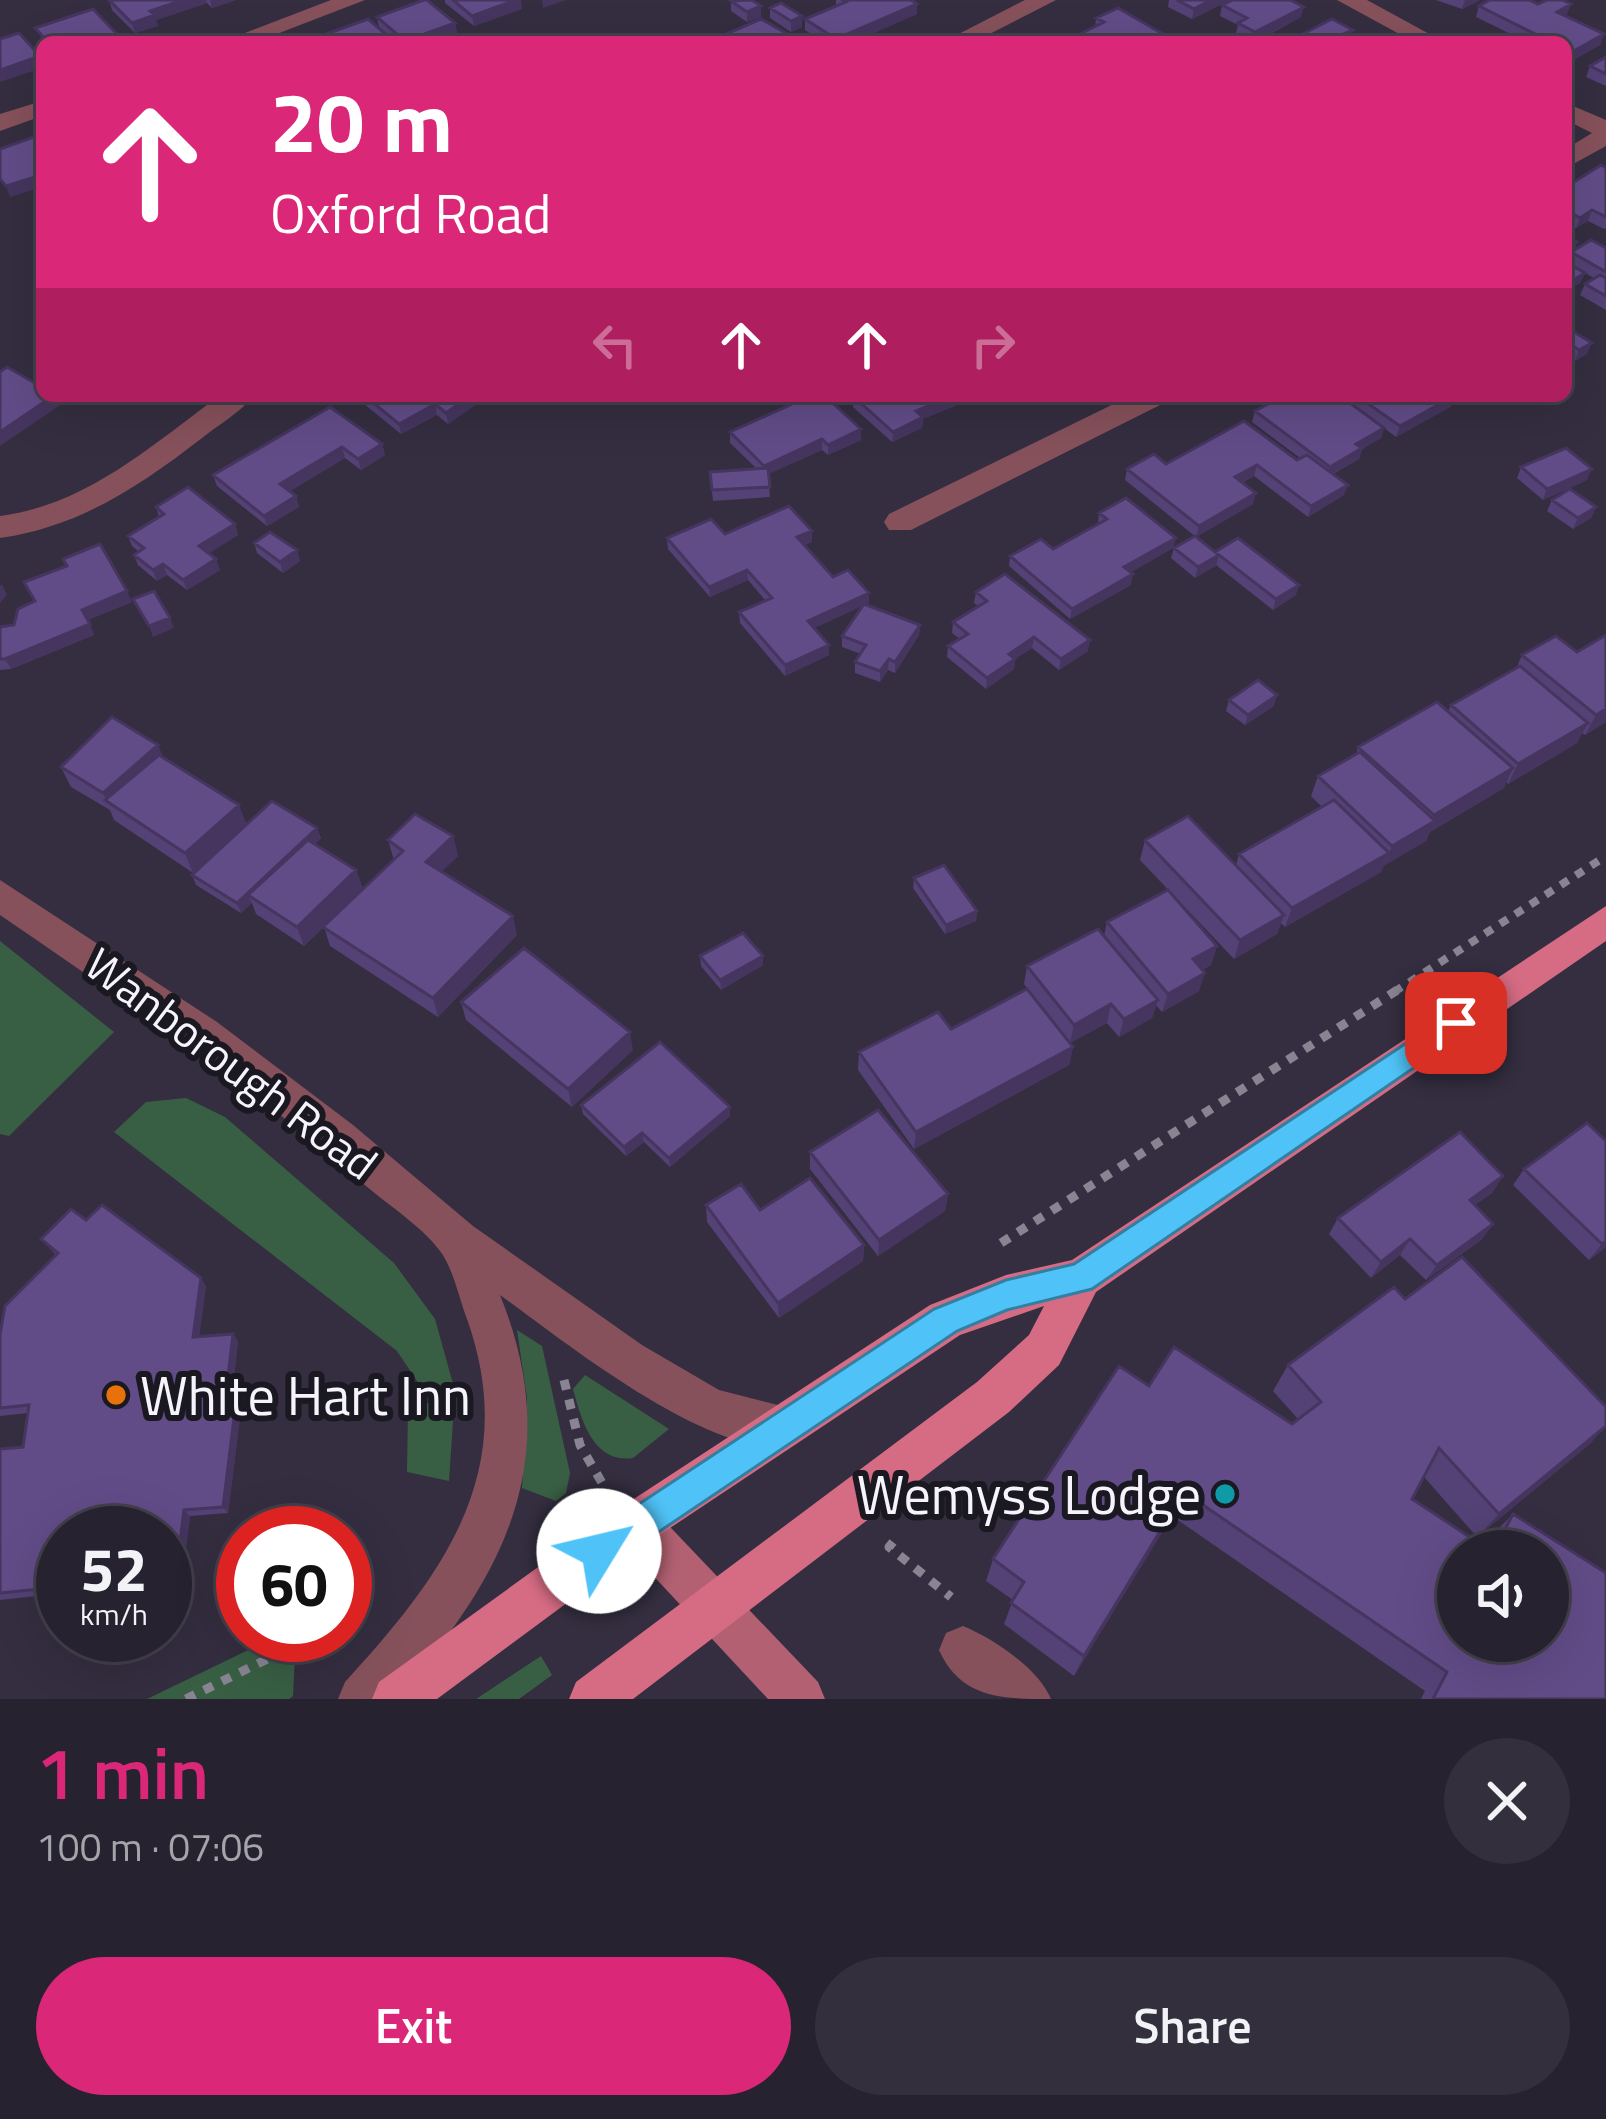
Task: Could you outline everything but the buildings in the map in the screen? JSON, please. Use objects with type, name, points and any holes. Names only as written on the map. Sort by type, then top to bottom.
[{"type":"main road","points":[[396,1699],[622,1509],[782,1426],[945,1320],[1006,1295],[1081,1278],[1606,921]]},
{"type":"main road","points":[[598,1698],[993,1397],[1044,1350],[1081,1278]]},
{"type":"street","points":[[250,36],[353,0]]},
{"type":"street","points":[[968,36],[1044,0]]},
{"type":"street","points":[[1348,0],[1420,36]]},
{"type":"street","points":[[0,123],[36,111]]},
{"type":"street","points":[[1572,113],[1606,133],[1572,156]]},
{"type":"street","points":[[0,526],[33,522],[78,507],[229,402]]},
{"type":"street","points":[[900,523],[1142,402]]},
{"type":"street","name":"Wanborough Road","points":[[0,895],[220,1047],[339,1138],[458,1240],[689,1399],[727,1415],[782,1426]]},
{"type":"street","name":"Wanborough Road","points":[[362,1699],[440,1610],[475,1556],[503,1470],[507,1411],[502,1364],[458,1240]]},
{"type":"street","points":[[622,1509],[801,1699]]},
{"type":"street","points":[[963,1650],[1027,1699]]},
{"type":"path","points":[[984,1254],[1606,856]]},
{"type":"path","points":[[554,1307],[580,1445],[622,1509]]},
{"type":"path","points":[[186,1699],[261,1662]]},
{"type":"green space","points":[[0,941],[114,1032],[9,1136],[0,1134]]},
{"type":"green space","points":[[186,1098],[225,1117],[394,1263],[435,1319],[455,1391],[449,1481],[407,1472],[408,1410],[431,1402],[397,1351],[114,1132],[146,1102]]},
{"type":"green space","points":[[517,1330],[542,1346],[570,1473],[566,1493],[556,1501],[522,1488],[527,1398]]},
{"type":"green space","points":[[585,1375],[669,1429],[633,1458],[608,1454],[591,1437],[576,1401],[573,1389]]},
{"type":"green space","points":[[541,1656],[552,1675],[519,1699],[476,1699]]},
{"type":"green space","points":[[223,1662],[295,1662],[289,1699],[147,1699]]},
{"type":"place","name":"White Hart Inn","points":[[116,1395]]},
{"type":"place","name":"Wemyss Lodge","points":[[1225,1494]]},
{"type":"route","points":[[599,1551],[945,1320],[1006,1295],[1081,1278],[1456,1023]]}]
